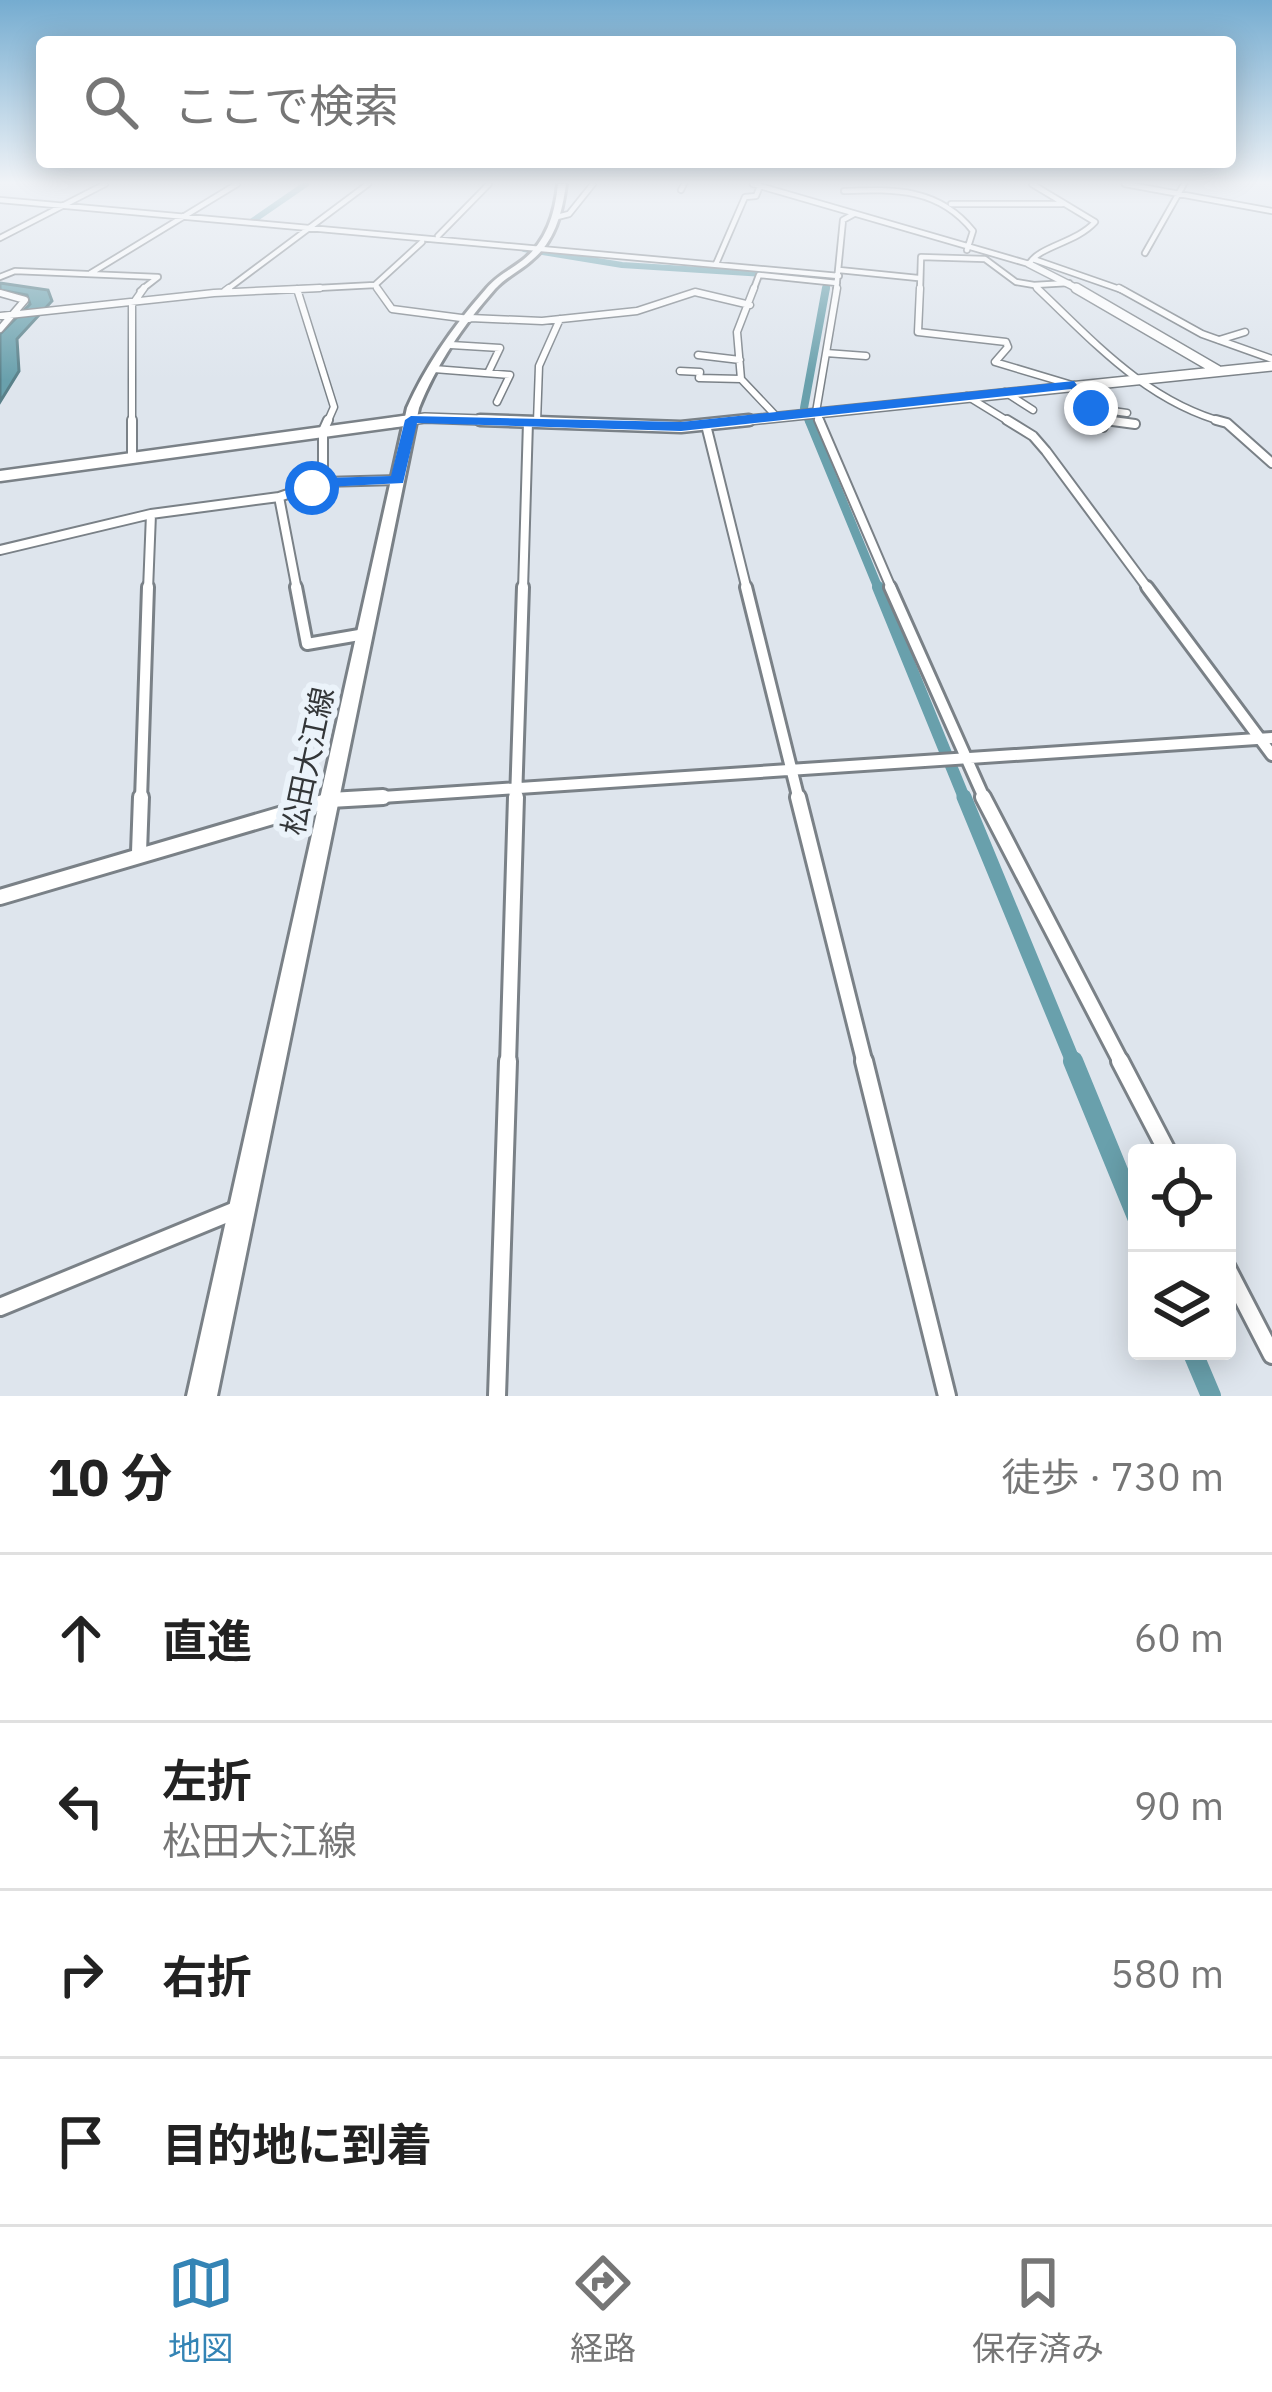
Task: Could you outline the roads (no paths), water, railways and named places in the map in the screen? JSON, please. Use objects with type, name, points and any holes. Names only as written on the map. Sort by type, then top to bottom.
[{"type":"main road","name":"松田大江線","points":[[202,1396],[418,394],[496,282],[537,249]]},
{"type":"street","points":[[89,274],[130,249]]},
{"type":"street","points":[[223,292],[280,249]]},
{"type":"street","points":[[0,316],[223,292],[375,285],[414,249]]},
{"type":"street","points":[[539,249],[838,276]]},
{"type":"street","points":[[716,263],[722,249]]},
{"type":"street","points":[[840,249],[814,412],[964,759],[1163,1144]]},
{"type":"street","points":[[967,249],[968,256]]},
{"type":"street","points":[[980,249],[1058,264],[1141,298],[1217,341],[1272,362]]},
{"type":"street","points":[[1031,261],[1046,249]]},
{"type":"street","points":[[1144,253],[1146,249]]},
{"type":"street","points":[[1058,264],[1064,255]]},
{"type":"street","points":[[1069,284],[1016,282],[990,260],[921,257],[918,332],[1006,341],[1008,347],[994,362],[1073,385],[1100,423],[1135,424]]},
{"type":"street","points":[[1031,261],[1217,370]]},
{"type":"street","points":[[0,277],[15,271],[158,278],[136,295],[133,305],[132,458]]},
{"type":"street","points":[[776,416],[741,379],[737,332],[760,275],[918,278]]},
{"type":"street","points":[[375,285],[392,309],[470,318],[560,319],[658,308],[689,292],[750,305]]},
{"type":"street","points":[[1034,285],[1133,378],[1186,412],[1227,423],[1272,463]]},
{"type":"street","points":[[297,290],[334,407],[323,431],[323,482]]},
{"type":"street","points":[[0,293],[25,300],[0,329]]},
{"type":"street","points":[[1141,298],[1163,295]]},
{"type":"street","points":[[497,1396],[532,422],[538,377],[560,319]]},
{"type":"street","points":[[1217,341],[1245,332]]},
{"type":"street","points":[[451,345],[500,348],[488,373]]},
{"type":"street","points":[[826,352],[866,356]]},
{"type":"street","points":[[698,356],[740,360]]},
{"type":"street","points":[[0,476],[411,420],[640,428],[706,424],[1272,362]]},
{"type":"street","points":[[434,368],[538,377]]},
{"type":"street","points":[[680,370],[700,372],[699,378],[741,379]]},
{"type":"street","points":[[496,403],[510,375]]},
{"type":"street","points":[[1005,392],[1033,410]]},
{"type":"street","points":[[967,396],[1033,436],[1046,451],[1266,739],[1272,755]]},
{"type":"street","points":[[1091,408],[1126,412]]},
{"type":"street","points":[[706,424],[796,770],[947,1396]]},
{"type":"street","points":[[0,550],[151,514],[279,496],[323,482],[398,480]]},
{"type":"street","points":[[279,496],[307,644],[365,634]]},
{"type":"street","points":[[139,852],[151,514]]},
{"type":"street","points":[[0,897],[139,852],[330,800],[1266,739]]},
{"type":"street","points":[[0,1307],[241,1208]]},
{"type":"street","points":[[1236,1285],[1272,1355]]},
{"type":"water","points":[[0,283],[48,290],[52,301],[17,339],[19,371],[0,402],[0,334],[30,304],[27,295],[0,290]]},
{"type":"waterway","points":[[525,249],[622,265],[828,278],[826,291]]},
{"type":"waterway","points":[[810,423],[804,408],[826,288]]},
{"type":"waterway","points":[[809,420],[879,590]]},
{"type":"waterway","points":[[878,587],[965,800]]},
{"type":"waterway","points":[[964,797],[1074,1064]]},
{"type":"waterway","points":[[1073,1061],[1128,1195]]},
{"type":"waterway","points":[[1196,1360],[1211,1396]]}]
